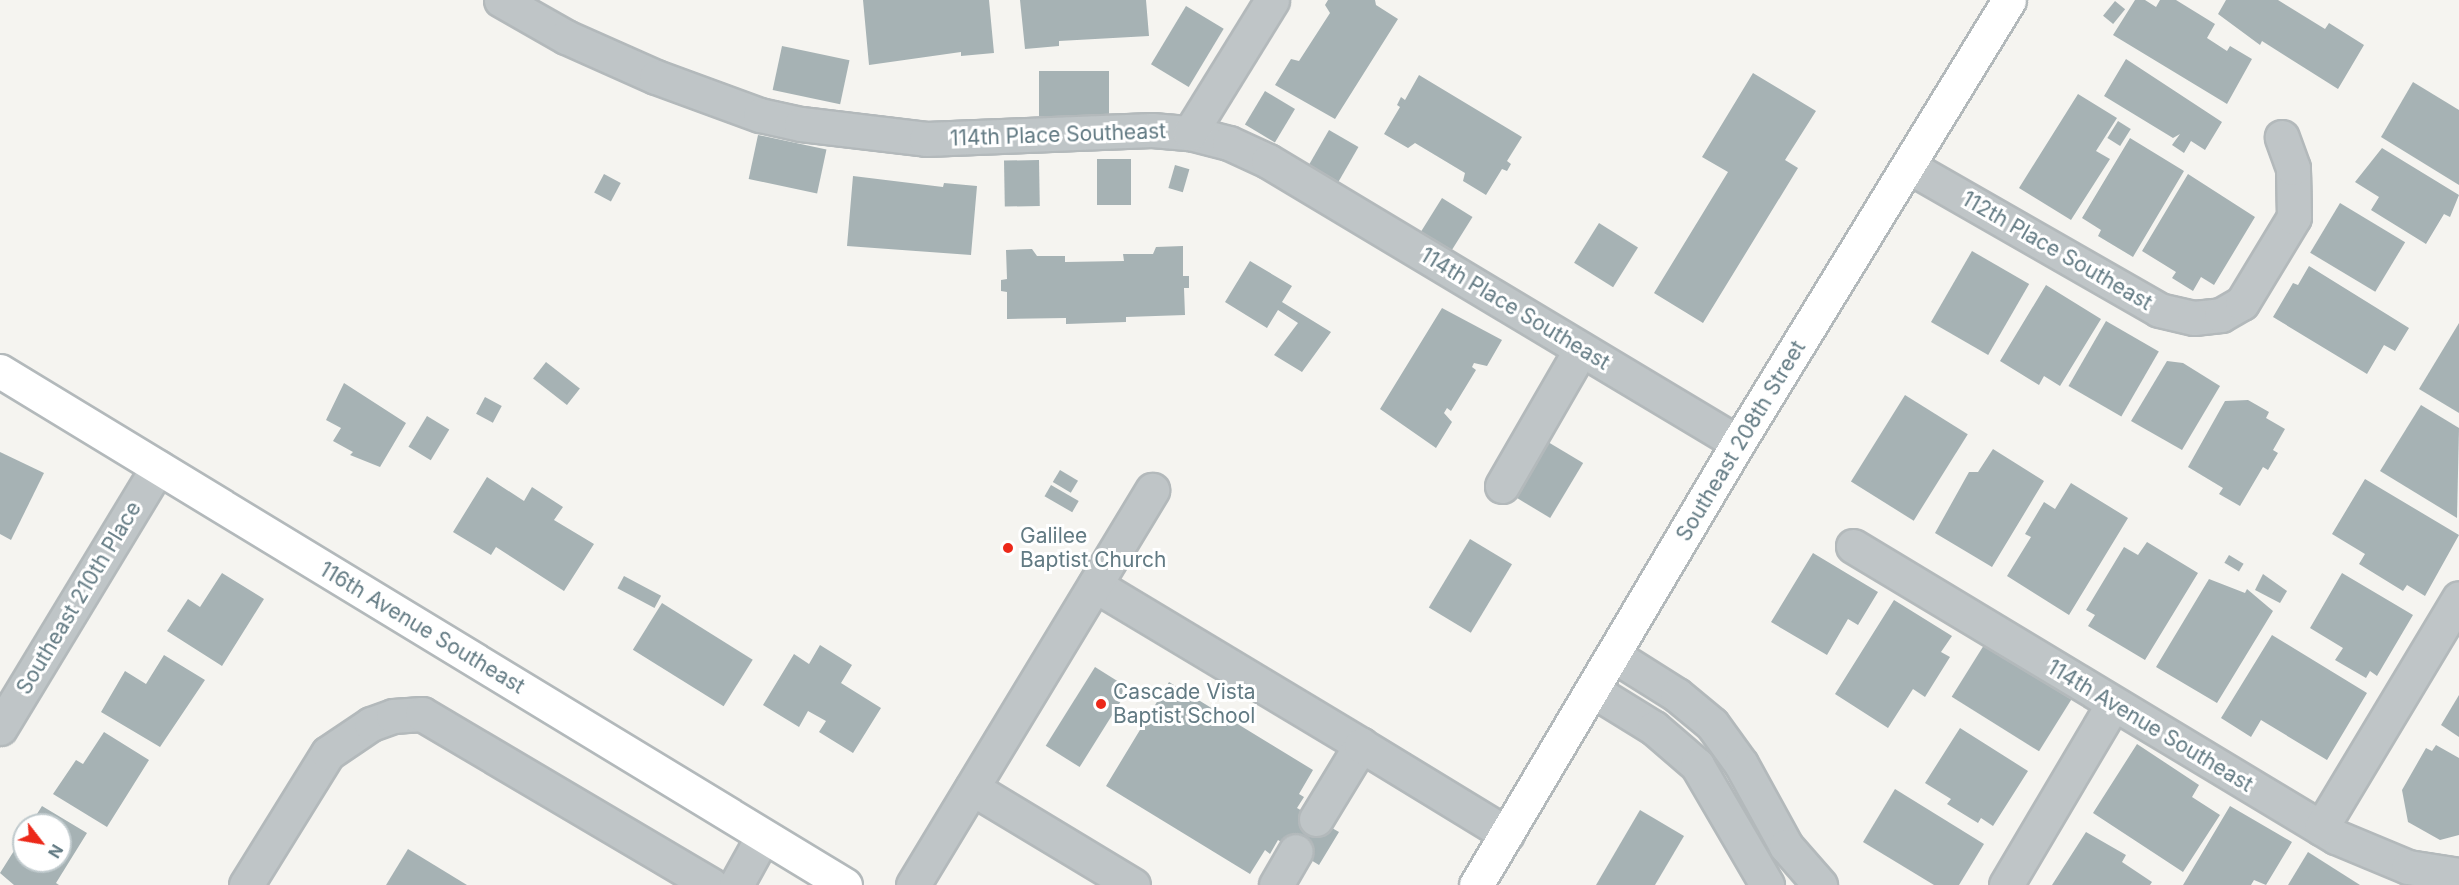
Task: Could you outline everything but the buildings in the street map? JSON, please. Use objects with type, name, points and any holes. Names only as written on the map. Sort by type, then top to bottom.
[{"type":"main road","name":"Southeast 208th Street","points":[[1476,885],[1594,692],[1738,443],[2009,0]]},
{"type":"main road","name":"116th Avenue Southeast","points":[[0,371],[845,885]]},
{"type":"street","name":"114th Place Southeast","points":[[501,0],[566,37],[656,77],[750,112],[801,124],[926,139],[1113,130],[1190,133],[1229,143],[1268,160],[1738,443]]},
{"type":"street","points":[[1190,133],[1272,0]]},
{"type":"street","name":"112th Place Southeast","points":[[1908,166],[2159,310],[2194,318],[2222,315],[2242,303],[2294,216],[2293,168],[2282,137]]},
{"type":"street","points":[[1502,486],[1581,349]]},
{"type":"street","name":"Southeast 210th Place","points":[[0,728],[158,467]]},
{"type":"street","points":[[913,885],[1152,489]]},
{"type":"street","name":"114th Avenue Southeast","points":[[1853,546],[2321,828],[2408,867],[2459,875]]},
{"type":"street","points":[[1095,585],[1507,834]]},
{"type":"street","points":[[2321,828],[2459,598]]},
{"type":"street","points":[[1615,656],[1677,695],[1712,724],[1741,764],[1779,836],[1820,885]]},
{"type":"street","points":[[1594,692],[1645,721],[1689,757],[1718,797],[1756,879]]},
{"type":"street","points":[[2006,885],[2112,704]]},
{"type":"street","points":[[246,885],[328,753],[370,723],[393,716],[422,714],[711,885]]},
{"type":"street","points":[[1316,819],[1361,745]]},
{"type":"street","points":[[972,788],[1133,885]]},
{"type":"street","points":[[736,885],[763,836]]},
{"type":"street","points":[[1756,879],[1779,836]]},
{"type":"street","points":[[1276,885],[1296,851]]},
{"type":"place","name":"Galilee Baptist Church","points":[[1008,548]]},
{"type":"place","name":"Cascade Vista Baptist School","points":[[1101,704]]}]
